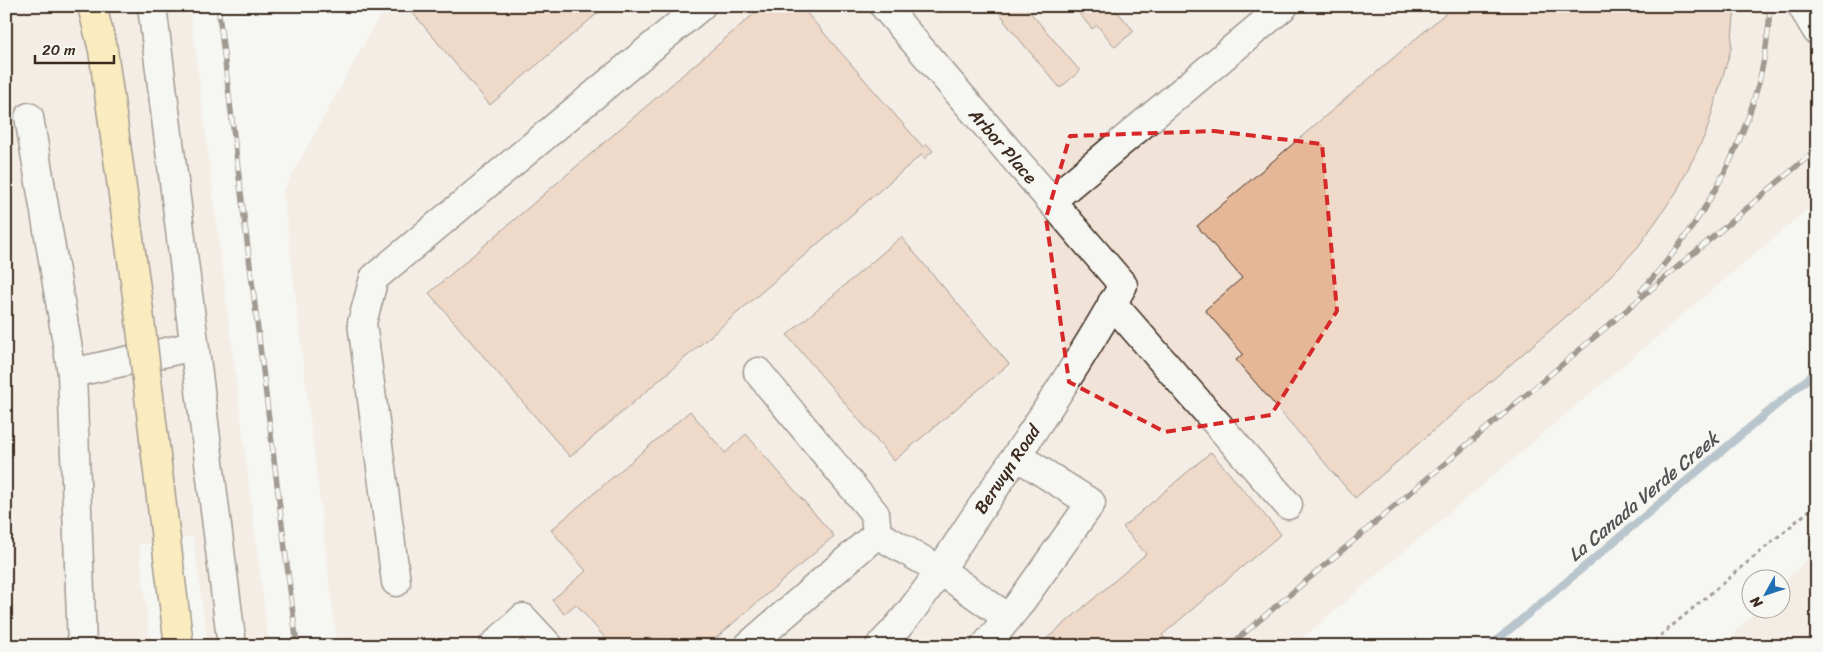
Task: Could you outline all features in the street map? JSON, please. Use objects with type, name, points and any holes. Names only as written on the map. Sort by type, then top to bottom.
[{"type":"main road","points":[[92,6],[103,50],[138,303],[179,646]]},
{"type":"street","points":[[152,6],[232,646]]},
{"type":"street","points":[[396,582],[362,323],[374,278],[701,6]]},
{"type":"street","name":"Arbor Place","points":[[884,6],[1051,202],[1118,294],[1288,505]]},
{"type":"street","points":[[1051,202],[1284,6]]},
{"type":"street","points":[[1802,6],[1817,31]]},
{"type":"street","points":[[29,117],[72,372],[82,646]]},
{"type":"street","name":"Berwyn Road","points":[[880,646],[904,620],[940,570],[1017,456],[1118,294]]},
{"type":"street","points":[[72,372],[194,346]]},
{"type":"street","points":[[758,372],[875,514],[877,534]]},
{"type":"street","points":[[984,646],[1008,618],[1091,503],[1017,456]]},
{"type":"street","points":[[877,534],[940,570],[1008,618]]},
{"type":"street","points":[[748,646],[877,534]]},
{"type":"street","points":[[493,646],[523,618],[549,646]]},
{"type":"path","points":[[1648,646],[1817,504]]},
{"type":"highlighted area","points":[[1214,131],[1322,144],[1337,311],[1271,415],[1165,432],[1069,382],[1046,218],[1070,136]]},
{"type":"shaded area","points":[[6,6],[190,6],[269,646],[208,646],[193,536],[139,545],[151,646],[6,646]]},
{"type":"shaded area","points":[[385,6],[1817,6],[1817,201],[1293,646],[337,646],[283,191]]},
{"type":"shaded area","points":[[1817,549],[1817,646],[1722,646],[1747,620],[1790,620],[1790,575]]},
{"type":"building","points":[[407,6],[606,6],[490,105]]},
{"type":"building","points":[[763,6],[808,6],[804,10],[923,147],[927,144],[933,151],[924,159],[921,155],[570,457],[429,293]]},
{"type":"building","points":[[994,6],[1025,6],[1080,71],[1060,88],[1004,21]]},
{"type":"building","points":[[1073,6],[1118,6],[1115,9],[1134,31],[1115,47],[1097,25],[1092,29]]},
{"type":"building","points":[[1454,6],[1735,6],[1731,49],[1706,133],[1677,191],[1638,247],[1596,291],[1355,498],[1236,360],[1243,354],[1205,310],[1242,278],[1197,226]]},
{"type":"building","points":[[901,237],[1009,364],[894,461],[787,335]]},
{"type":"building","points":[[690,411],[725,453],[746,434],[834,536],[707,646],[612,646],[576,604],[564,614],[552,600],[586,571],[551,530]]},
{"type":"building","points":[[1211,452],[1281,534],[1162,635],[1167,640],[1163,644],[1165,646],[1038,646],[1146,554],[1123,527]]},
{"type":"waterway","name":"La Canada Verde Creek","points":[[1490,646],[1817,371]]},
{"type":"railway","points":[[218,6],[297,646]]},
{"type":"railway","points":[[1641,291],[1691,229],[1731,160],[1746,123],[1758,85],[1766,46],[1770,6]]},
{"type":"railway","points":[[1229,646],[1817,149]]}]
